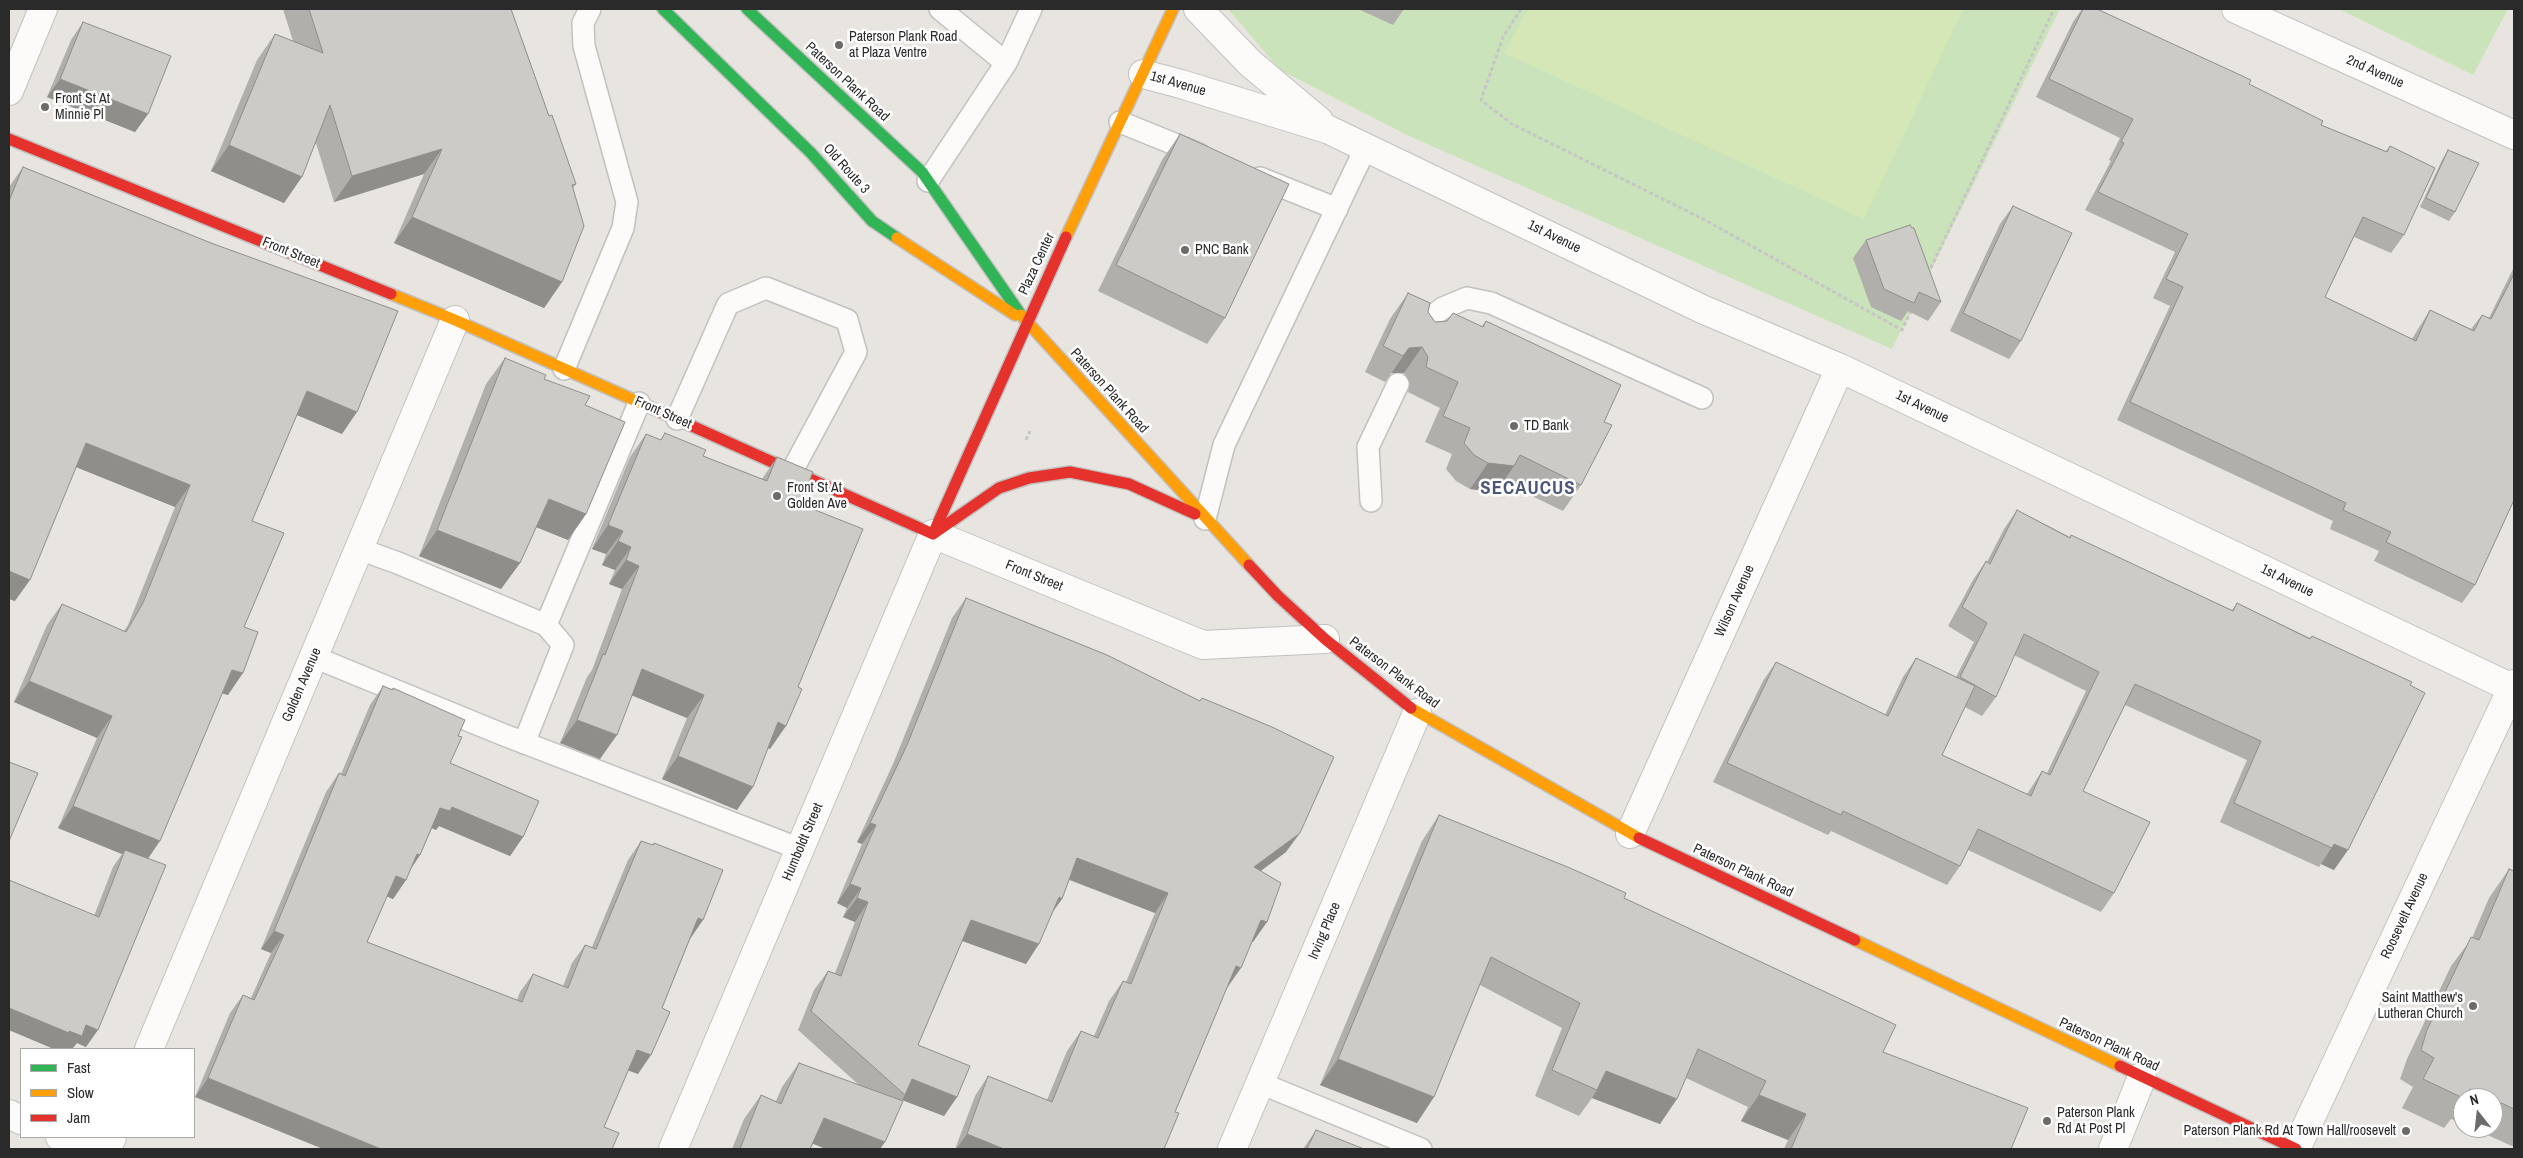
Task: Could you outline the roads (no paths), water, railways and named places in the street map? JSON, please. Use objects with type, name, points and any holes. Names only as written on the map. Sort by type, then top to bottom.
[{"type":"main road","name":"Old Route 3","points":[[663,9],[811,152],[872,221],[1026,322]]},
{"type":"main road","name":"Paterson Plank Road","points":[[747,9],[922,172],[1026,322],[1205,519],[1278,596],[1325,639],[1417,712],[1630,834],[2296,1149]]},
{"type":"main road","name":"Plaza Center","points":[[933,534],[1026,322],[1173,9]]},
{"type":"main road","name":"Front Street","points":[[9,138],[456,320],[933,534]]},
{"type":"main road","points":[[933,534],[999,488],[1029,478],[1070,472],[1129,484],[1205,519]]},
{"type":"street","points":[[9,90],[43,9]]},
{"type":"street","name":"1st Avenue","points":[[1198,9],[1250,63],[1328,129]]},
{"type":"street","name":"2nd Avenue","points":[[2236,9],[2514,135]]},
{"type":"street","name":"1st Avenue","points":[[1143,74],[1328,129],[1702,309],[1840,368],[2514,687]]},
{"type":"street","name":"Golden Avenue","points":[[149,1048],[456,320]]},
{"type":"street","name":"Wilson Avenue","points":[[1630,834],[1840,368]]},
{"type":"street","name":"Front Street","points":[[933,534],[1203,645],[1325,639]]},
{"type":"street","name":"Humboldt Street","points":[[673,1149],[933,534]]},
{"type":"street","name":"Roosevelt Avenue","points":[[2296,1149],[2514,687]]},
{"type":"street","name":"Irving Place","points":[[1232,1149],[1417,712]]},
{"type":"street","points":[[2113,1149],[2142,1077]]},
{"type":"street","points":[[62,1138],[88,1149]]},
{"type":"lane","points":[[564,369],[623,228],[627,202],[584,46],[583,23],[590,9]]},
{"type":"lane","points":[[940,9],[1006,63]]},
{"type":"lane","points":[[928,181],[1006,63],[1031,9]]},
{"type":"lane","points":[[1120,122],[1336,209]]},
{"type":"lane","points":[[1205,519],[1224,445],[1366,147]]},
{"type":"lane","points":[[676,419],[728,304],[766,288],[847,320],[856,352],[792,471]]},
{"type":"lane","points":[[1422,336],[1431,317],[1443,308],[1467,298],[1492,304],[1702,398]]},
{"type":"lane","points":[[1371,501],[1368,447],[1398,384]]},
{"type":"lane","points":[[546,624],[639,403]]},
{"type":"lane","points":[[360,549],[546,624],[563,644],[524,743]]},
{"type":"lane","points":[[314,657],[524,743],[800,849]]},
{"type":"lane","points":[[1260,1083],[1421,1149]]},
{"type":"place","name":"Paterson Plank Road at Plaza Ventre","points":[[839,45]]},
{"type":"place","name":"Front St At Minnie Pl","points":[[45,107]]},
{"type":"place","name":"PNC Bank","points":[[1185,250]]},
{"type":"place","name":"TD Bank","points":[[1514,426]]},
{"type":"place","name":"Front St At Golden Ave","points":[[777,496]]},
{"type":"place","name":"Saint Matthew's Lutheran Church","points":[[2473,1006]]},
{"type":"place","name":"Paterson Plank Rd At Post Pl","points":[[2047,1121]]},
{"type":"place","name":"Paterson Plank Rd At Town Hall/roosevelt","points":[[2406,1131]]},
{"type":"district","name":"SECAUCUS","points":[[1528,489]]}]
